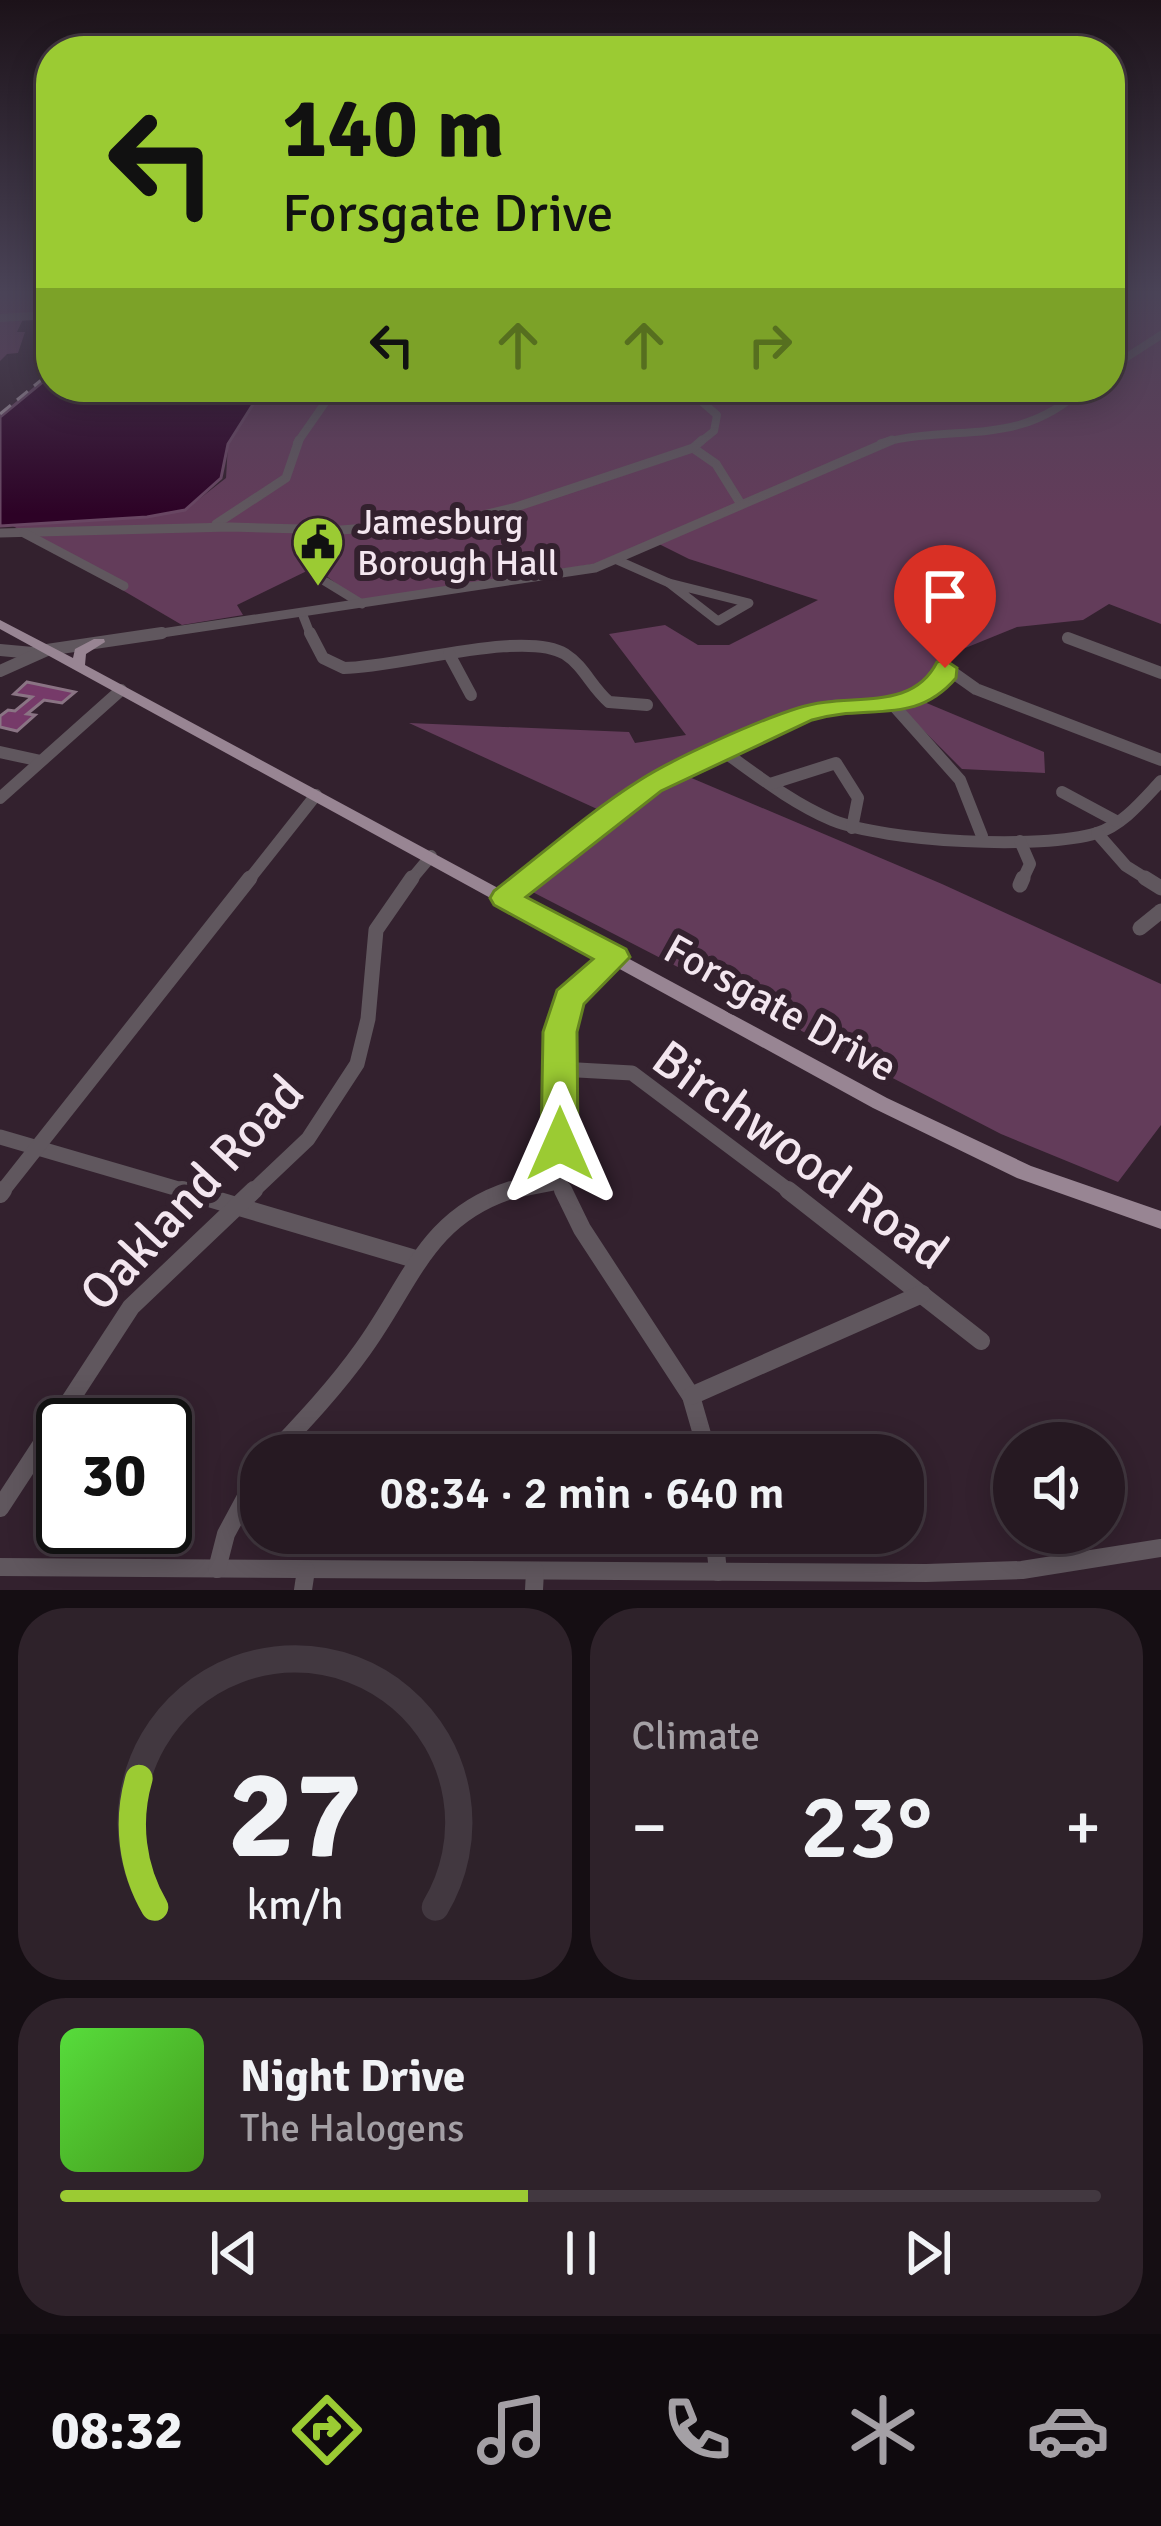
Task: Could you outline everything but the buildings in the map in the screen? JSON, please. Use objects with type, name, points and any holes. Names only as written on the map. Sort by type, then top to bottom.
[{"type":"main road","name":"Forsgate Drive","points":[[0,624],[40,651],[431,856],[880,1103],[1024,1172],[1161,1220]]},
{"type":"main road","points":[[78,667],[80,652],[99,642]]},
{"type":"street","points":[[209,528],[286,478],[295,461],[295,446],[326,402]]},
{"type":"street","points":[[0,533],[249,527],[341,530],[458,520],[513,508],[693,448],[714,431],[718,415],[703,402]]},
{"type":"street","points":[[0,650],[40,651],[568,574],[617,560],[739,501],[895,438],[988,434],[1047,420],[1071,402]]},
{"type":"street","points":[[693,448],[716,464],[739,501]]},
{"type":"street","points":[[236,513],[249,527]]},
{"type":"street","points":[[24,533],[124,586]]},
{"type":"street","points":[[617,560],[669,583],[749,603],[718,621],[669,583]]},
{"type":"street","points":[[313,574],[362,604]]},
{"type":"street","points":[[302,613],[324,661],[334,666],[363,668],[500,646],[546,647],[578,663],[609,702],[647,705]]},
{"type":"street","points":[[1068,638],[1161,674]]},
{"type":"street","points":[[0,671],[40,651]]},
{"type":"street","points":[[449,654],[471,695]]},
{"type":"street","points":[[505,898],[651,785],[830,706],[913,702],[940,682],[945,668],[976,688],[1161,760]]},
{"type":"street","points":[[0,798],[122,690]]},
{"type":"street","points":[[895,706],[964,778],[982,836]]},
{"type":"street","points":[[0,752],[41,761]]},
{"type":"street","points":[[723,752],[808,809],[852,828],[911,837],[982,836],[1020,841],[1097,833],[1161,781]]},
{"type":"street","points":[[770,784],[836,763],[858,798],[852,828]]},
{"type":"street","points":[[1062,792],[1116,821]]},
{"type":"street","points":[[0,1194],[316,795]]},
{"type":"street","points":[[1097,833],[1126,866],[1161,888]]},
{"type":"street","points":[[1020,841],[1030,864],[1020,886]]},
{"type":"street","name":"Oakland Road","points":[[0,1508],[131,1307],[308,1139],[337,1101],[357,1064],[368,1018],[376,930],[389,905],[431,856]]},
{"type":"street","points":[[1139,928],[1161,911]]},
{"type":"street","points":[[615,957],[569,999],[560,1032],[559,1182],[582,1229],[691,1396],[702,1434]]},
{"type":"street","name":"Birchwood Road","points":[[560,1069],[617,1070],[653,1085],[981,1341]]},
{"type":"street","points":[[0,1137],[415,1259]]},
{"type":"street","points":[[291,1434],[341,1380],[434,1235],[478,1201],[507,1190],[559,1182]]},
{"type":"street","points":[[691,1396],[922,1294]]},
{"type":"street","points":[[218,1569],[226,1534],[240,1508]]},
{"type":"street","points":[[0,1567],[218,1569],[305,1580],[535,1581],[718,1572],[1022,1570],[1161,1548]]},
{"type":"street","points":[[716,1554],[718,1572]]},
{"type":"shaded area","points":[[1125,365],[1161,365],[1161,624],[1109,604],[1083,620],[1017,627],[948,655],[949,673],[917,699],[1044,752],[1045,773],[962,769],[896,703],[845,701],[675,771],[942,884],[1161,984],[1161,1125],[1118,1182],[1001,1134],[519,885],[608,814],[409,723],[629,732],[635,743],[686,735],[609,634],[665,625],[698,645],[729,645],[818,600],[689,559],[655,542],[617,560],[362,604],[315,567],[237,605],[243,615],[182,625],[13,526],[185,510],[226,478],[228,444],[255,402],[1125,402]]},
{"type":"shaded area","points":[[36,387],[36,402],[255,402],[228,444],[221,478],[185,510],[147,517],[0,526],[0,417]]},
{"type":"railway","points":[[0,414],[36,384]]},
{"type":"place","name":"Jamesburg Borough Hall","points":[[318,588]]},
{"type":"route","points":[[560,1144],[560,1032],[569,999],[615,957],[505,898],[651,785],[803,714],[830,706],[913,702],[944,678],[945,668]]}]
